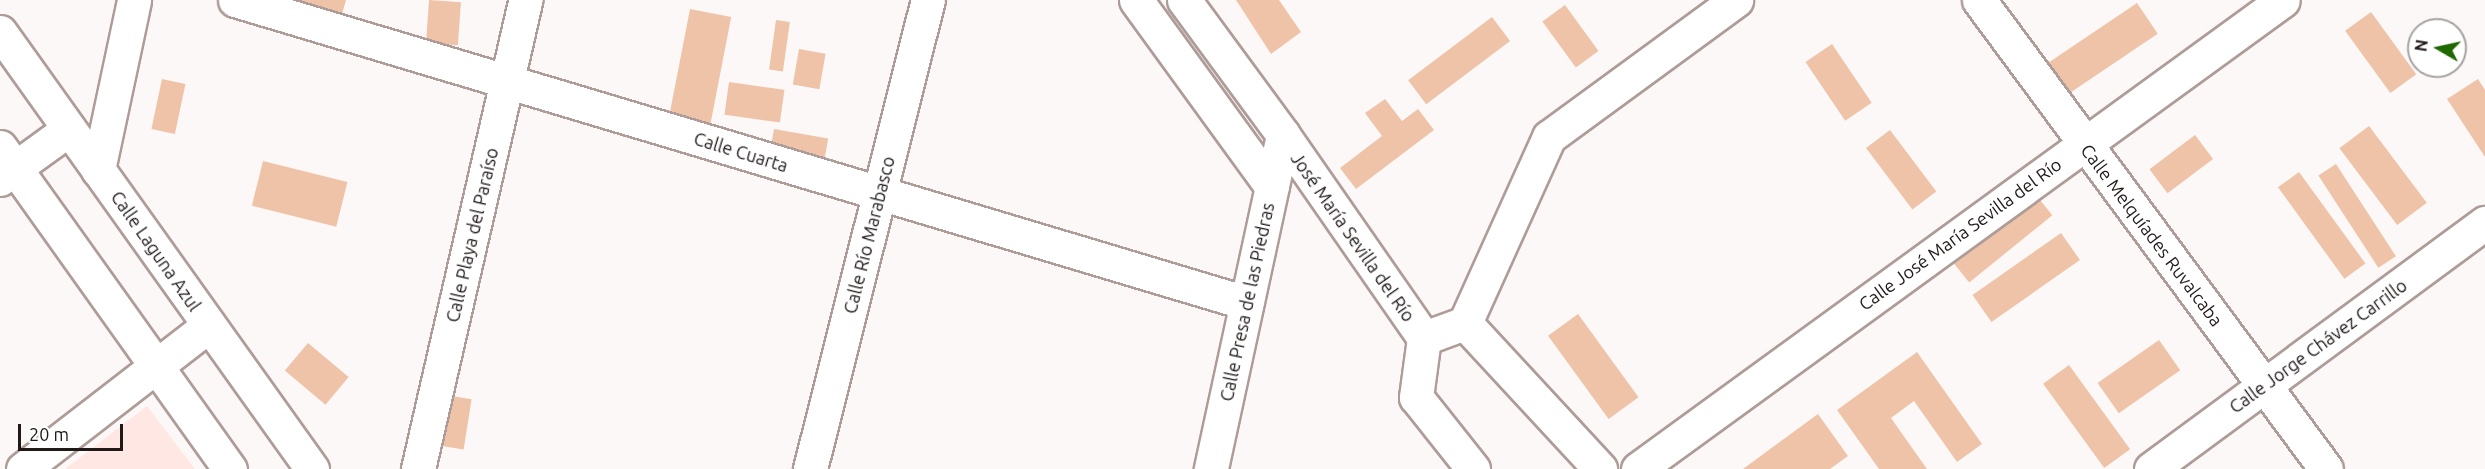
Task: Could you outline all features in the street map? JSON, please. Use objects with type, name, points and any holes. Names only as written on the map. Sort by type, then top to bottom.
[{"type":"street","points":[[98,170],[134,0]]},
{"type":"street","name":"Calle Cuarta","points":[[235,0],[1247,303]]},
{"type":"street","name":"Calle Playa del Paraíso","points":[[418,469],[525,0]]},
{"type":"street","name":"Calle Río Marabasco","points":[[810,469],[928,0]]},
{"type":"street","points":[[1136,0],[1272,187]]},
{"type":"street","points":[[1473,469],[1416,397],[1424,338],[1465,323],[1549,137],[1736,0]]},
{"type":"street","name":"Calle Melquíades Ruvalcaba","points":[[1979,0],[2326,469]]},
{"type":"street","name":"Calle José María Sevilla del Río","points":[[1638,469],[2283,0]]},
{"type":"street","name":"José María Sevilla del Río","points":[[1194,3],[1424,338]]},
{"type":"street","name":"Calle Laguna Azul","points":[[0,32],[312,469]]},
{"type":"street","points":[[69,129],[5,165],[230,469]]},
{"type":"street","name":"Calle Presa de las Piedras","points":[[1211,469],[1283,135]]},
{"type":"street","name":"Calle Jorge Chávez Carrillo","points":[[2151,469],[2485,223]]},
{"type":"street","points":[[1465,323],[1600,469]]},
{"type":"street","points":[[23,469],[208,325]]},
{"type":"shaded area","points":[[147,406],[195,469],[65,469]]},
{"type":"building","points":[[298,0],[346,0],[342,14]]},
{"type":"building","points":[[429,0],[461,2],[458,45],[426,43]]},
{"type":"building","points":[[1236,0],[1279,0],[1301,32],[1271,54]]},
{"type":"building","points":[[2137,3],[2158,34],[2062,98],[2042,67]]},
{"type":"building","points":[[1565,5],[1599,51],[1576,68],[1542,21]]},
{"type":"building","points":[[690,9],[731,17],[710,125],[669,117]]},
{"type":"building","points":[[2371,12],[2407,62],[2407,78],[2411,78],[2390,93],[2345,31]]},
{"type":"building","points":[[1492,17],[1510,41],[1426,104],[1408,80]]},
{"type":"building","points":[[776,20],[790,22],[783,71],[769,70]]},
{"type":"building","points":[[1832,44],[1872,103],[1845,121],[1805,62]]},
{"type":"building","points":[[799,49],[826,54],[819,89],[793,84]]},
{"type":"building","points":[[162,79],[185,84],[175,134],[151,129]]},
{"type":"building","points":[[2478,79],[2485,90],[2485,157],[2447,99]]},
{"type":"building","points":[[729,82],[784,90],[780,122],[724,115]]},
{"type":"building","points":[[1385,99],[1402,121],[1418,109],[1434,130],[1356,189],[1340,168],[1382,136],[1365,113]]},
{"type":"building","points":[[2369,126],[2427,203],[2397,225],[2339,148]]},
{"type":"building","points":[[774,129],[828,139],[824,161],[770,152]]},
{"type":"building","points":[[1890,130],[1936,191],[1912,210],[1866,148]]},
{"type":"building","points":[[2195,135],[2213,159],[2168,193],[2149,169]]},
{"type":"building","points":[[263,161],[347,182],[336,227],[252,206]]},
{"type":"building","points":[[2336,164],[2396,256],[2378,268],[2318,175]]},
{"type":"building","points":[[2299,172],[2365,263],[2344,279],[2278,187]]},
{"type":"building","points":[[2036,195],[2052,215],[1969,283],[1953,262]]},
{"type":"building","points":[[2061,233],[2080,260],[1991,322],[1973,295]]},
{"type":"building","points":[[1578,314],[1639,397],[1609,419],[1548,336]]},
{"type":"building","points":[[2159,340],[2180,370],[2119,413],[2098,383]]},
{"type":"building","points":[[308,343],[349,377],[325,405],[285,371]]},
{"type":"building","points":[[1917,352],[1982,444],[1957,462],[1914,401],[1891,418],[1927,469],[1879,469],[1837,410]]},
{"type":"building","points":[[2069,365],[2130,449],[2104,468],[2043,384]]},
{"type":"building","points":[[439,394],[472,399],[464,450],[431,444]]},
{"type":"building","points":[[1818,414],[1848,456],[1830,469],[1743,469]]}]
